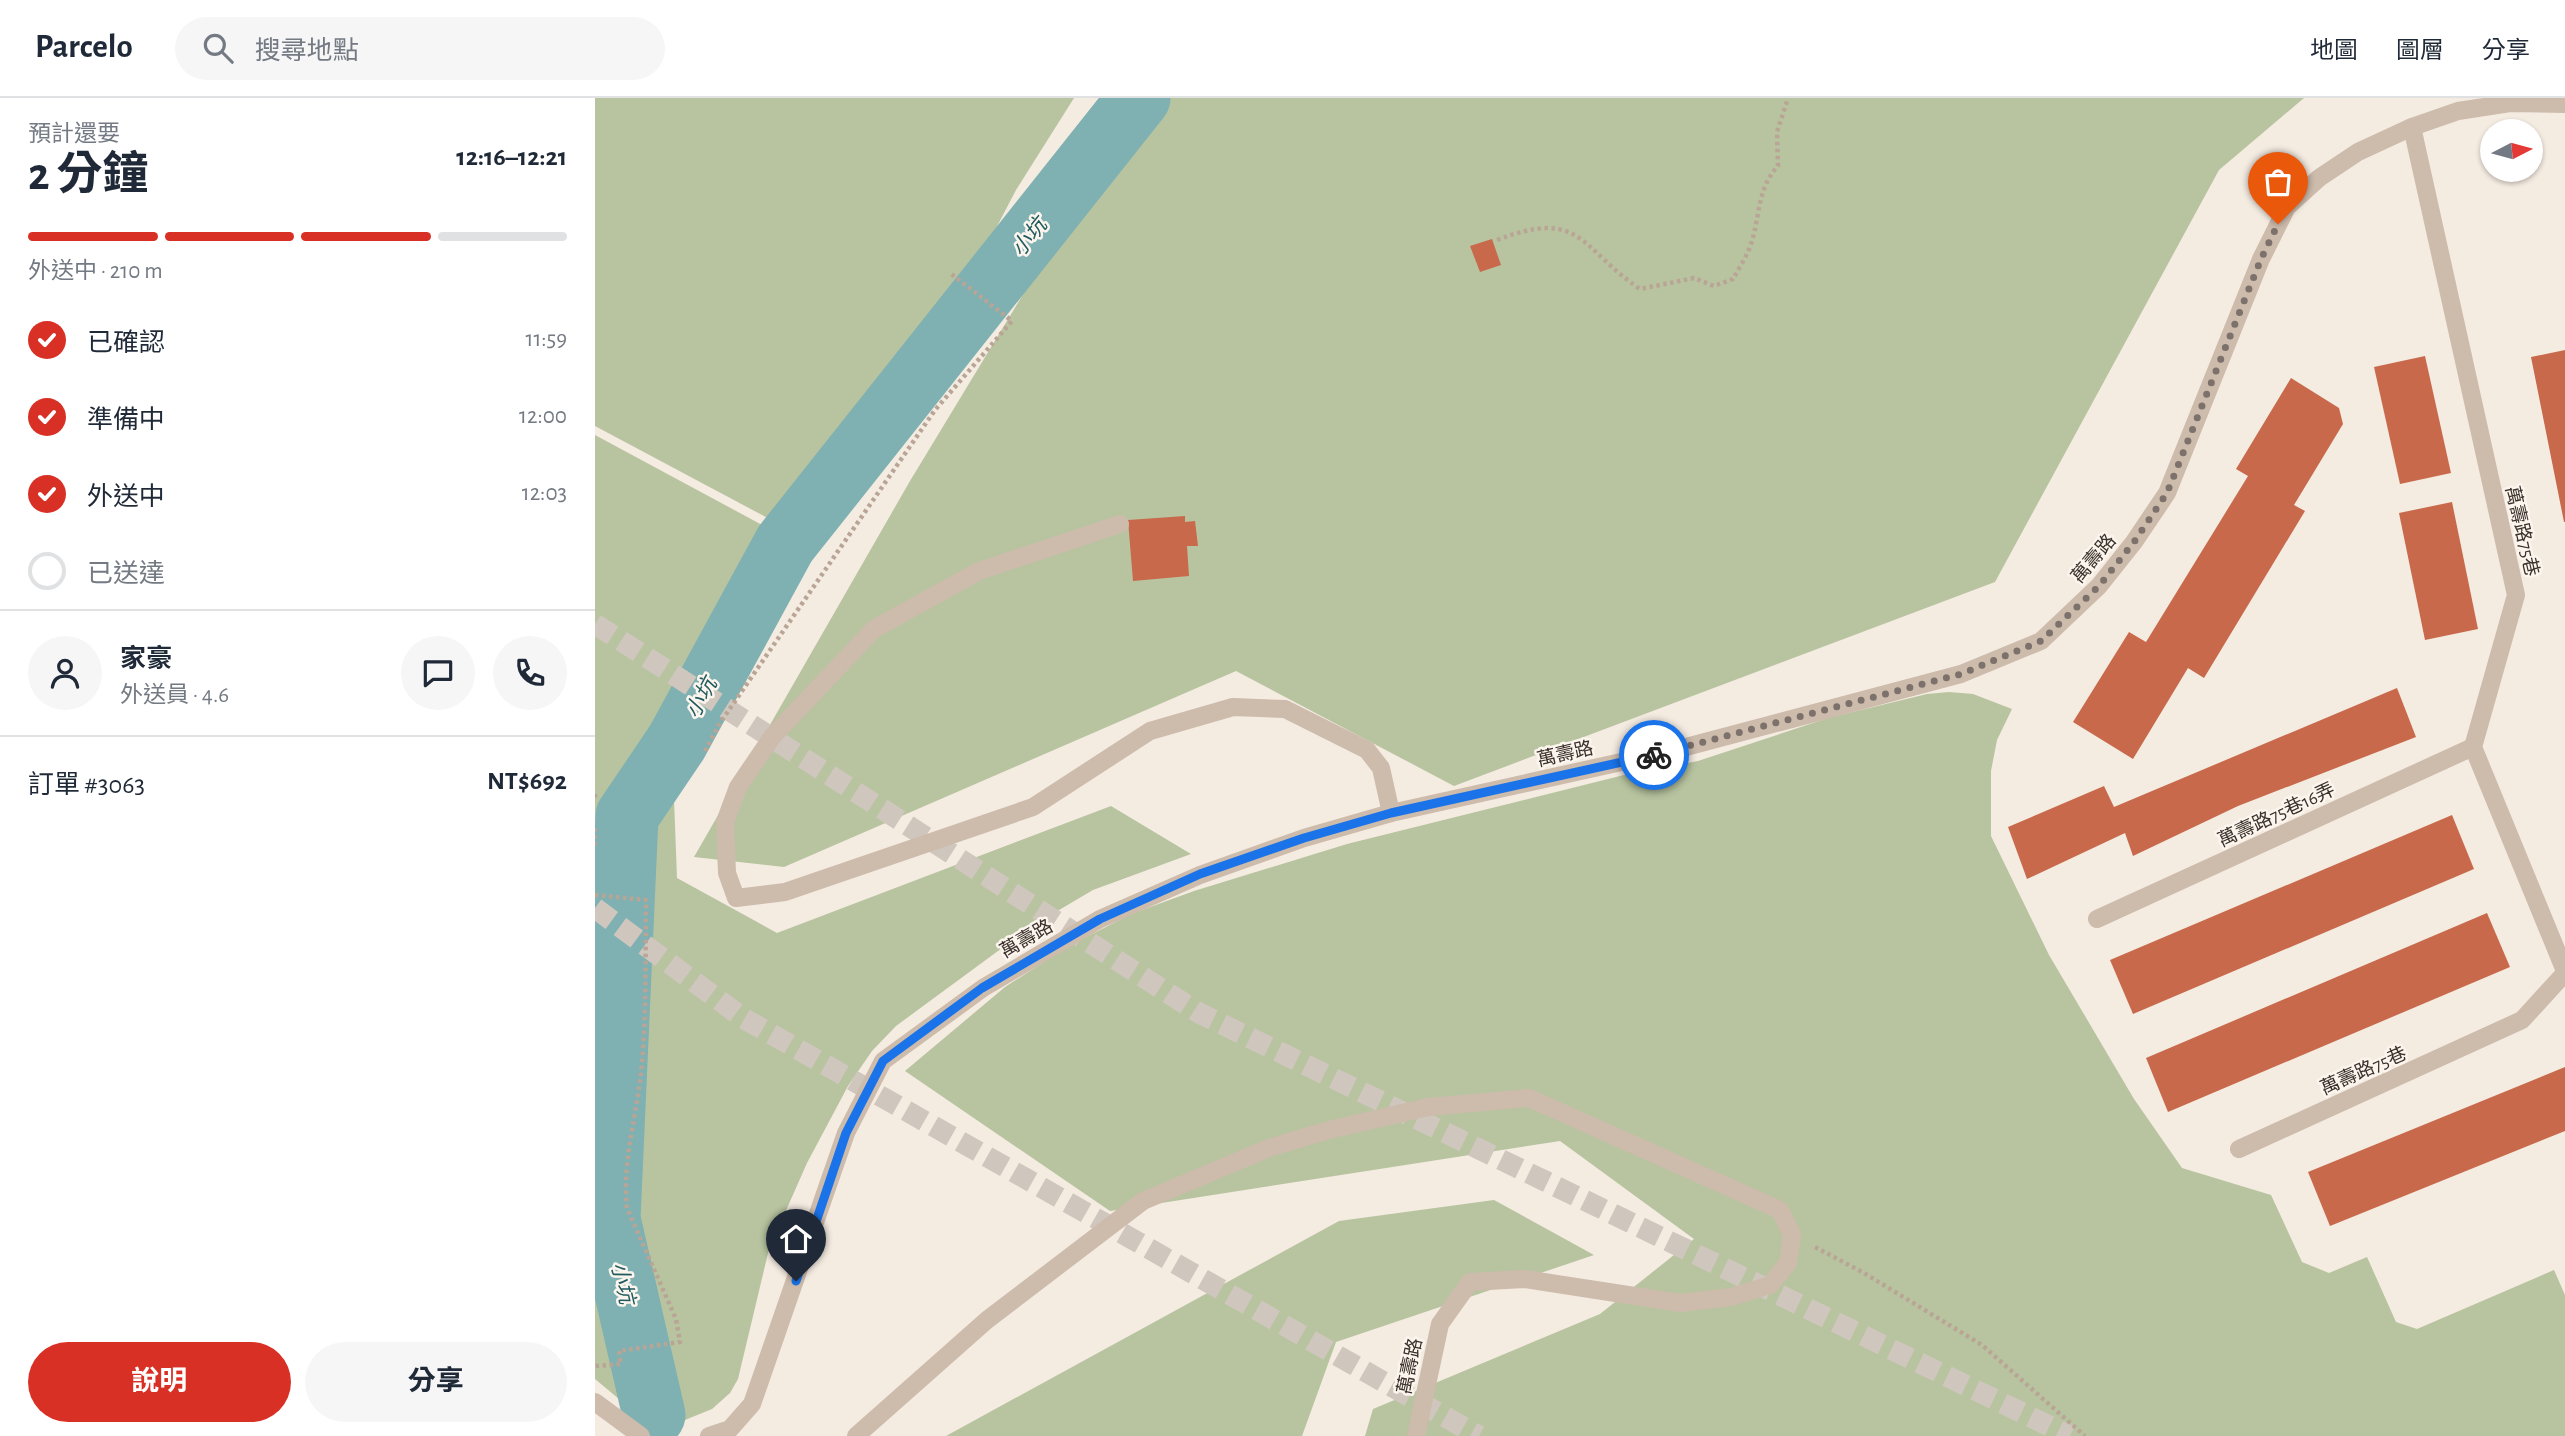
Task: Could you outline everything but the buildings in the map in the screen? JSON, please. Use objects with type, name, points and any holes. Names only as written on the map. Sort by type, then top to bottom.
[{"type":"street","name":"萬壽路","points":[[709,1436],[730,1429],[752,1404],[846,1133],[883,1061],[982,988],[1100,919],[1200,874],[1304,838],[1391,813],[1671,751],[1948,678],[2041,641],[2099,586],[2134,542],[2167,493],[2261,259],[2287,207],[2319,178],[2358,152],[2411,127],[2458,111],[2510,103],[2565,104]]},
{"type":"street","name":"萬壽路75巷","points":[[2239,1149],[2522,1020],[2565,972],[2473,747],[2516,595],[2411,127]]},
{"type":"street","points":[[1121,524],[979,571],[874,629],[772,737],[738,788],[726,822],[727,873],[736,898],[785,892],[1033,807],[1150,731],[1233,707],[1285,709],[1367,751],[1381,768],[1391,813]]},
{"type":"street","name":"萬壽路75巷16弄","points":[[2097,919],[2473,747]]},
{"type":"street","points":[[856,1436],[987,1320],[1143,1201],[1269,1148],[1428,1107],[1529,1098],[1780,1210],[1792,1235]]},
{"type":"street","name":"萬壽路","points":[[1416,1436],[1440,1324],[1470,1282],[1524,1279],[1680,1303],[1731,1297],[1770,1285],[1788,1263],[1792,1235]]},
{"type":"street","points":[[595,1402],[641,1436]]},
{"type":"path","points":[[1497,240],[1527,229],[1548,226],[1567,232],[1592,245],[1623,277],[1640,289],[1694,278],[1714,286],[1733,279],[1751,244],[1762,192],[1769,176],[1778,166],[1777,132],[1788,98]]},
{"type":"path","points":[[705,751],[720,723],[935,410],[1012,321],[950,273]]},
{"type":"path","points":[[595,794],[595,800]]},
{"type":"path","points":[[595,828],[595,845]]},
{"type":"path","points":[[595,895],[646,900],[648,983],[624,1188],[627,1208],[676,1319],[680,1342],[619,1351],[621,1364],[595,1366]]},
{"type":"path","points":[[1792,1235],[1864,1273],[1982,1345],[2085,1436]]},
{"type":"green space","points":[[595,98],[1074,98],[1016,190],[948,320],[822,547],[595,426]]},
{"type":"green space","points":[[1150,98],[2304,98],[2219,170],[1995,582],[1454,786],[1236,671],[784,867],[694,857],[910,481],[1116,141]]},
{"type":"green space","points":[[595,435],[816,554],[673,773],[677,878],[777,933],[1111,806],[1191,854],[1093,890],[1032,926],[896,1026],[872,1051],[848,1086],[807,1163],[769,1249],[738,1379],[730,1393],[712,1409],[685,1420],[637,1414],[595,1379]]},
{"type":"green space","points":[[1927,694],[1973,694],[2012,709],[1997,740],[1991,771],[1991,836],[2049,955],[2134,1099],[2182,1168],[2271,1195],[2302,1262],[2329,1273],[2367,1257],[2396,1322],[2417,1329],[2554,1270],[2565,1295],[2565,1436],[1365,1436],[1373,1409],[1600,1314],[1694,1239],[1560,1141],[1110,1211],[905,1071],[1005,987],[1067,947],[1131,914],[1194,891],[1347,844],[1624,775],[1698,761],[1828,718]]},
{"type":"green space","points":[[1494,1200],[1594,1255],[1336,1342],[1302,1436],[946,1436],[1339,1221]]},
{"type":"waterway","name":"小坑","points":[[654,1415],[609,1219],[627,816],[677,742],[785,544],[1139,98]]},
{"type":"tunnel","points":[[595,624],[1199,1013],[2070,1436]]},
{"type":"tunnel","points":[[595,908],[743,1018],[1479,1436]]},
{"type":"way so far","points":[[1654,755],[1961,674],[2041,641],[2099,586],[2134,542],[2167,493],[2261,259],[2278,224]]},
{"type":"route","points":[[796,1281],[846,1133],[883,1061],[982,988],[1100,919],[1200,874],[1304,838],[1391,813],[1654,755]]}]
